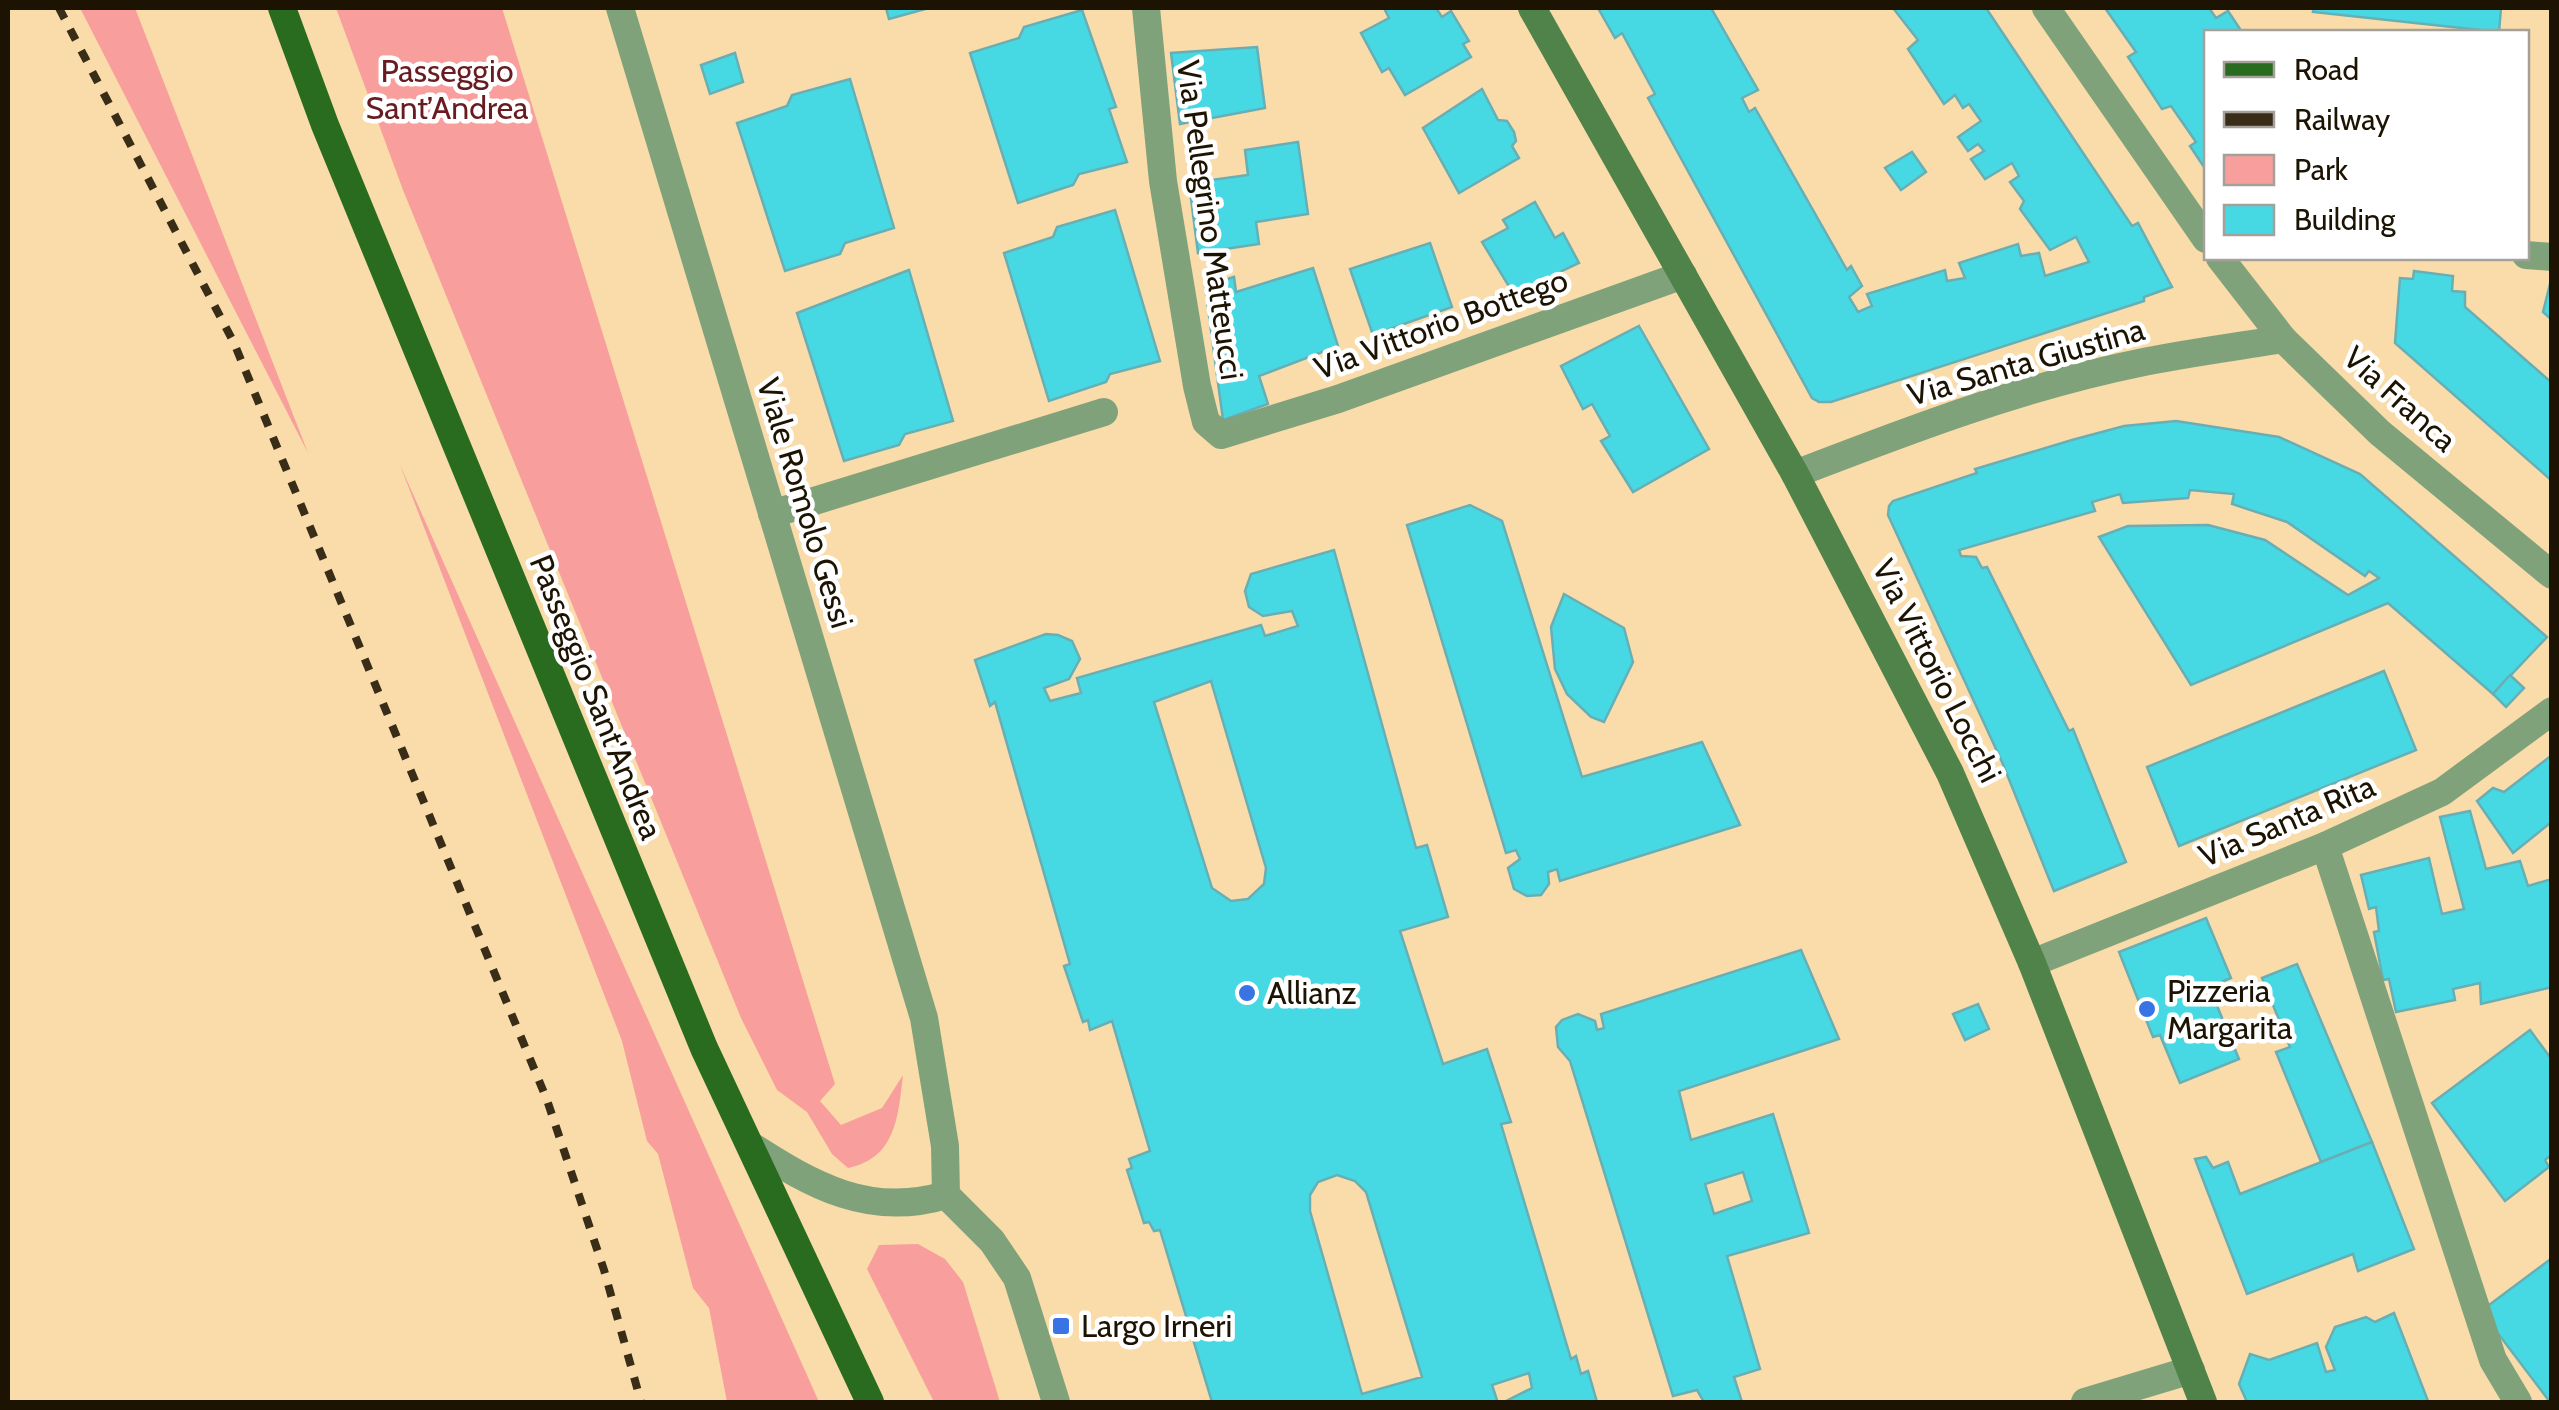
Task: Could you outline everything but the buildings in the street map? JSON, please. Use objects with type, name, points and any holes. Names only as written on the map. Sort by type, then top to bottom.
[{"type":"main road","name":"Passeggio Sant'Andrea","points":[[282,8],[325,125],[704,1048],[870,1402]]},
{"type":"main road","name":"Via Vittorio Locchi","points":[[1532,8],[1795,474],[1950,773],[2032,962],[2203,1402]]},
{"type":"street","name":"Viale Romolo Gessi","points":[[620,8],[924,1018],[946,1146],[946,1194]]},
{"type":"street","name":"Via Pellegrino Matteucci","points":[[1146,8],[1163,181],[1197,386],[1206,422],[1221,435]]},
{"type":"street","name":"Via Franca","points":[[2046,8],[2204,235]]},
{"type":"street","name":"Via Franca","points":[[2223,260],[2283,339],[2380,432],[2552,575]]},
{"type":"street","name":"Via Vittorio Bottego","points":[[1221,435],[1356,392],[1683,274]]},
{"type":"street","name":"Via Santa Giustina","points":[[1795,474],[2047,386],[2138,363],[2283,339]]},
{"type":"street","points":[[772,514],[1104,412]]},
{"type":"street","name":"Via Santa Rita","points":[[2032,962],[2326,846],[2442,792],[2552,711]]},
{"type":"street","points":[[2326,846],[2493,1360],[2518,1402]]},
{"type":"street","points":[[750,1145],[810,1180],[872,1202],[912,1206],[946,1194],[992,1241],[1017,1278],[1056,1402]]},
{"type":"street","points":[[2085,1402],[2191,1370]]},
{"type":"green space","points":[[80,8],[135,8],[308,453]]},
{"type":"green space","name":"Passeggio Sant’Andrea","points":[[336,8],[502,8],[835,1084],[820,1101],[841,1125],[882,1108],[903,1075],[892,1134],[876,1155],[864,1163],[848,1168],[832,1154],[807,1112],[777,1090],[741,1018],[403,190]]},
{"type":"green space","points":[[400,465],[819,1402],[727,1402],[709,1308],[693,1288],[658,1154],[647,1141],[622,1041]]},
{"type":"green space","points":[[918,1244],[945,1259],[963,1282],[1000,1402],[934,1402],[867,1269],[879,1245]]},
{"type":"railway","points":[[59,8],[234,343],[547,1100],[604,1270],[641,1402]]},
{"type":"place","name":"Allianz","points":[[1247,993]]},
{"type":"place","name":"Pizzeria Margarita","points":[[2147,1009]]},
{"type":"place","name":"Largo Irneri","points":[[1061,1326]]}]
